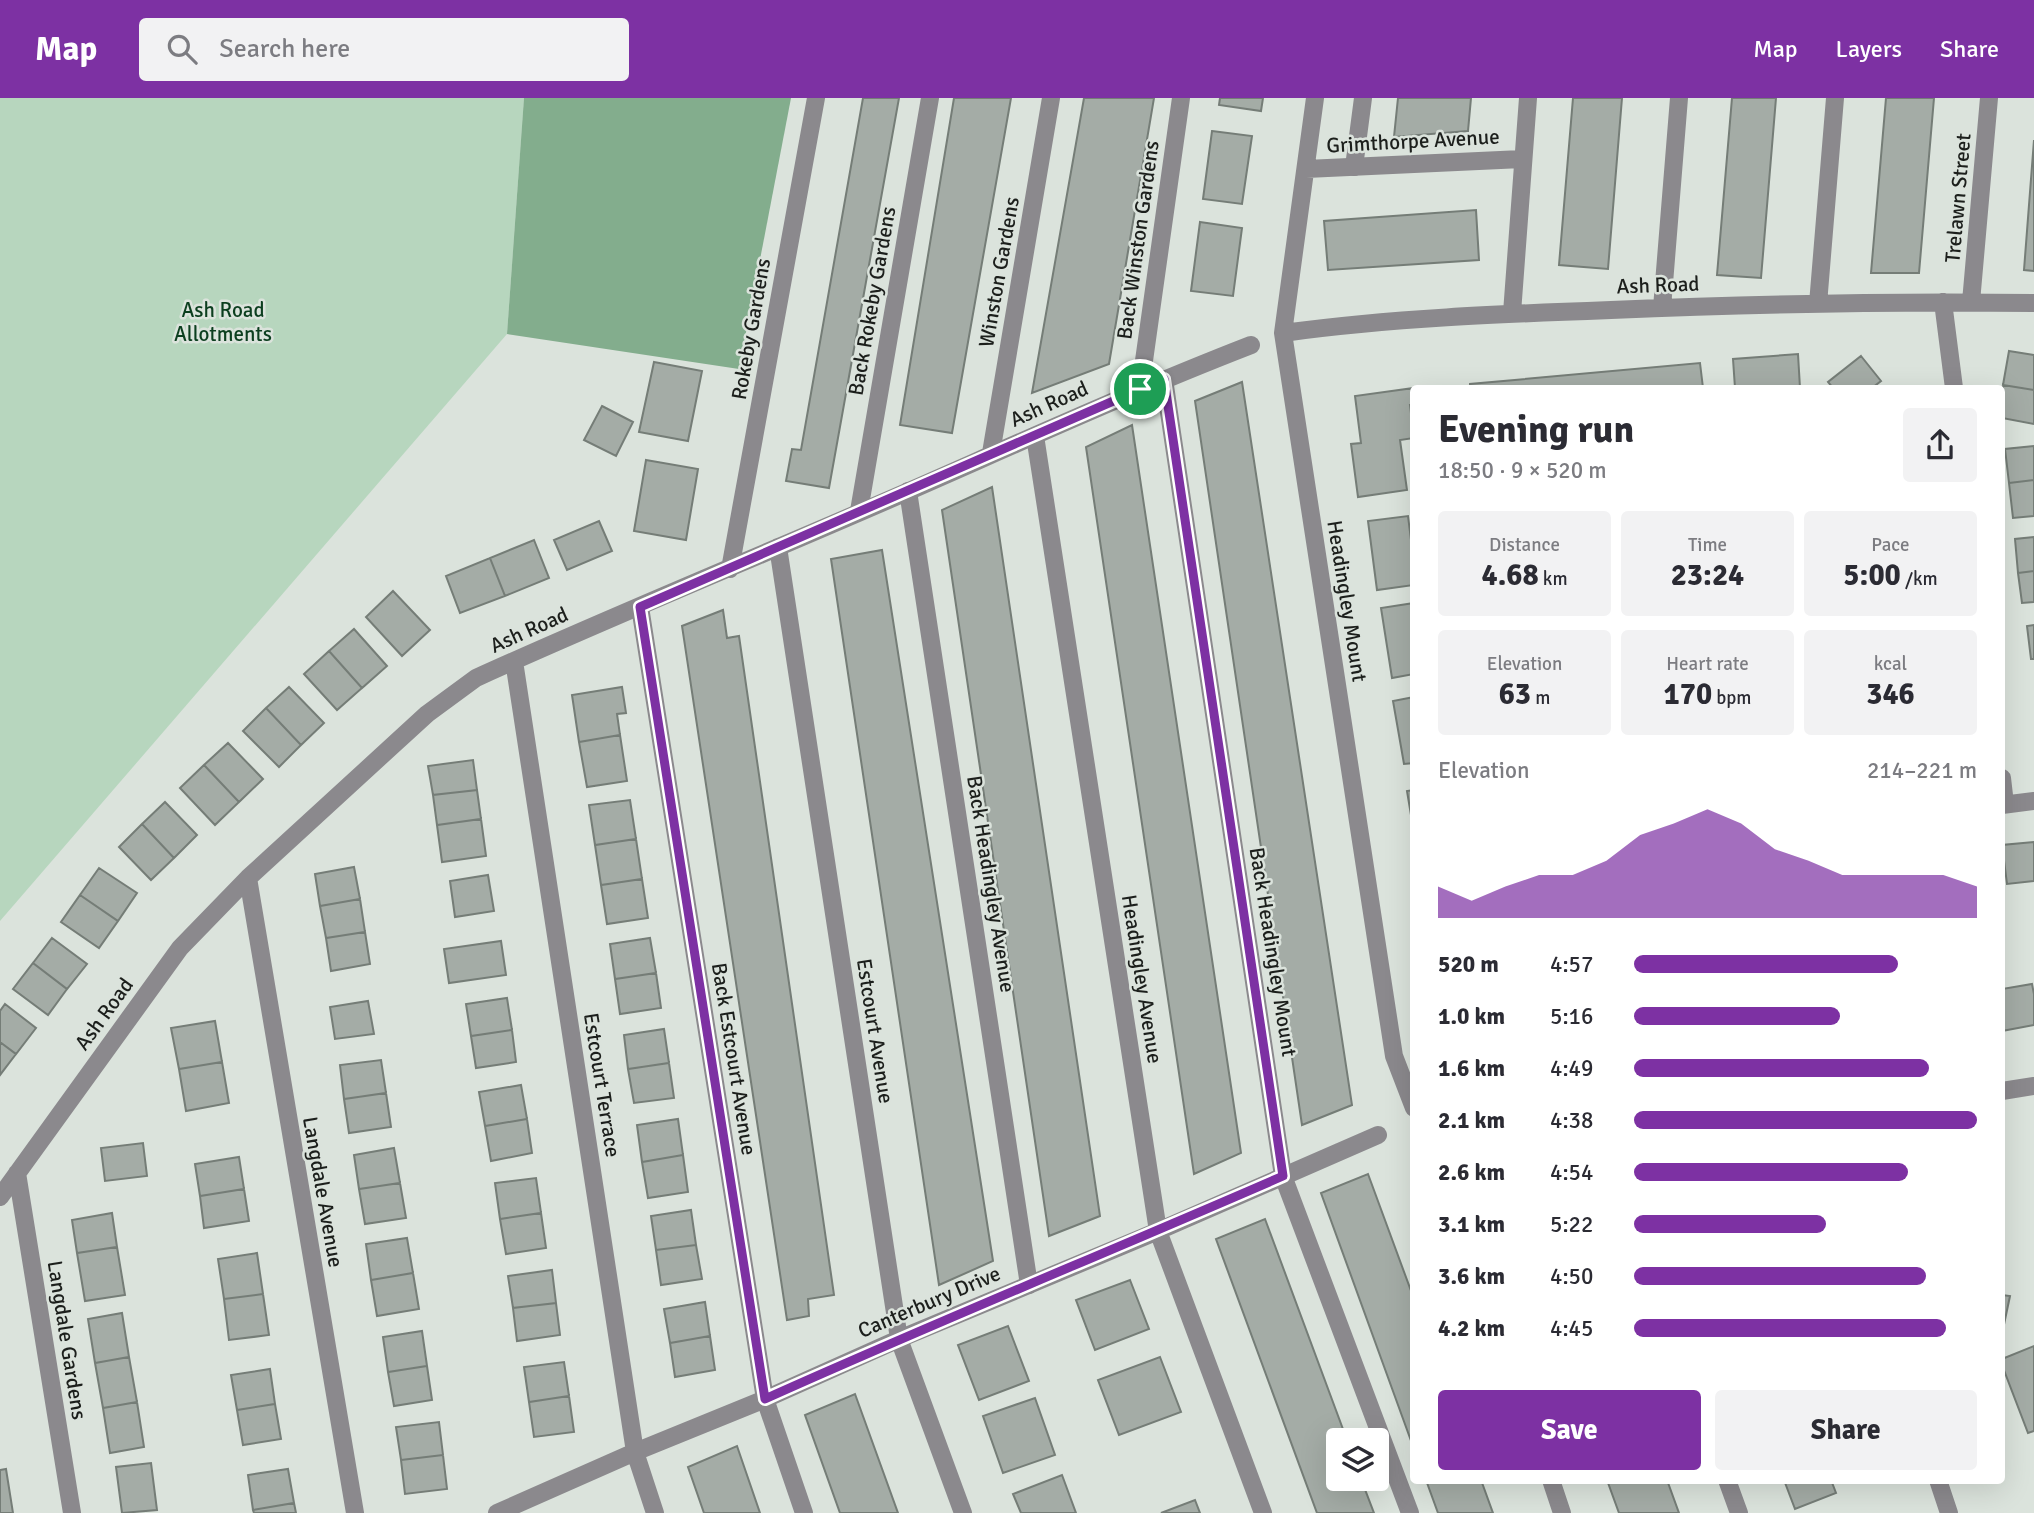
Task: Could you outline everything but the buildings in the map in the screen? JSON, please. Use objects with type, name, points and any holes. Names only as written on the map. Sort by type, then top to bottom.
[{"type":"street","name":"Rokeby Gardens","points":[[730,569],[817,98]]},
{"type":"street","name":"Back Rokeby Gardens","points":[[859,511],[930,98]]},
{"type":"street","name":"Winston Gardens","points":[[991,453],[1051,98]]},
{"type":"street","name":"Back Winston Gardens","points":[[1140,389],[1181,98]]},
{"type":"street","name":"Headingley Mount","points":[[1315,98],[1283,333],[1394,1056],[1410,1098]]},
{"type":"street","points":[[1354,167],[1363,98]]},
{"type":"street","points":[[1512,313],[1528,98]]},
{"type":"street","points":[[1662,307],[1679,98]]},
{"type":"street","points":[[1818,304],[1835,98]]},
{"type":"street","name":"Trelawn Street","points":[[1971,302],[1989,98]]},
{"type":"street","name":"Grimthorpe Avenue","points":[[1306,169],[1522,159]]},
{"type":"street","points":[[1943,302],[1954,385]]},
{"type":"street","name":"Ash Road","points":[[1283,333],[1354,323],[1662,307],[2034,303]]},
{"type":"street","name":"Ash Road","points":[[0,1197],[180,948],[248,878],[427,714],[476,678],[991,453],[1251,345]]},
{"type":"street","name":"Back Headingley Mount","points":[[1164,379],[1283,1176],[1410,1513]]},
{"type":"street","name":"Headingley Avenue","points":[[1035,436],[1158,1231],[1263,1513]]},
{"type":"street","name":"Back Headingley Avenue","points":[[908,491],[1029,1284]]},
{"type":"street","name":"Estcourt Avenue","points":[[778,547],[899,1339],[963,1513]]},
{"type":"street","name":"Back Estcourt Avenue","points":[[640,607],[765,1399],[804,1513]]},
{"type":"street","name":"Estcourt Terrace","points":[[514,661],[635,1452],[655,1513]]},
{"type":"street","points":[[2005,804],[2034,801]]},
{"type":"street","name":"Langdale Avenue","points":[[248,878],[355,1513]]},
{"type":"street","points":[[2005,1091],[2034,1086]]},
{"type":"street","name":"Canterbury Drive","points":[[500,1513],[635,1452],[765,1399],[899,1339],[1158,1231],[1378,1135]]},
{"type":"street","name":"Langdale Gardens","points":[[17,1173],[72,1513]]},
{"type":"street","points":[[1552,1484],[1562,1513]]},
{"type":"street","points":[[1728,1484],[1739,1513]]},
{"type":"street","points":[[1939,1484],[1949,1513]]},
{"type":"green space","name":"Ash Road Allotments","points":[[0,98],[524,98],[507,334],[0,921]]},
{"type":"green space","points":[[524,98],[791,98],[739,369],[507,334]]},
{"type":"route","points":[[1164,379],[1283,1176],[899,1339],[765,1399],[640,607],[1140,389],[1164,379]]}]
